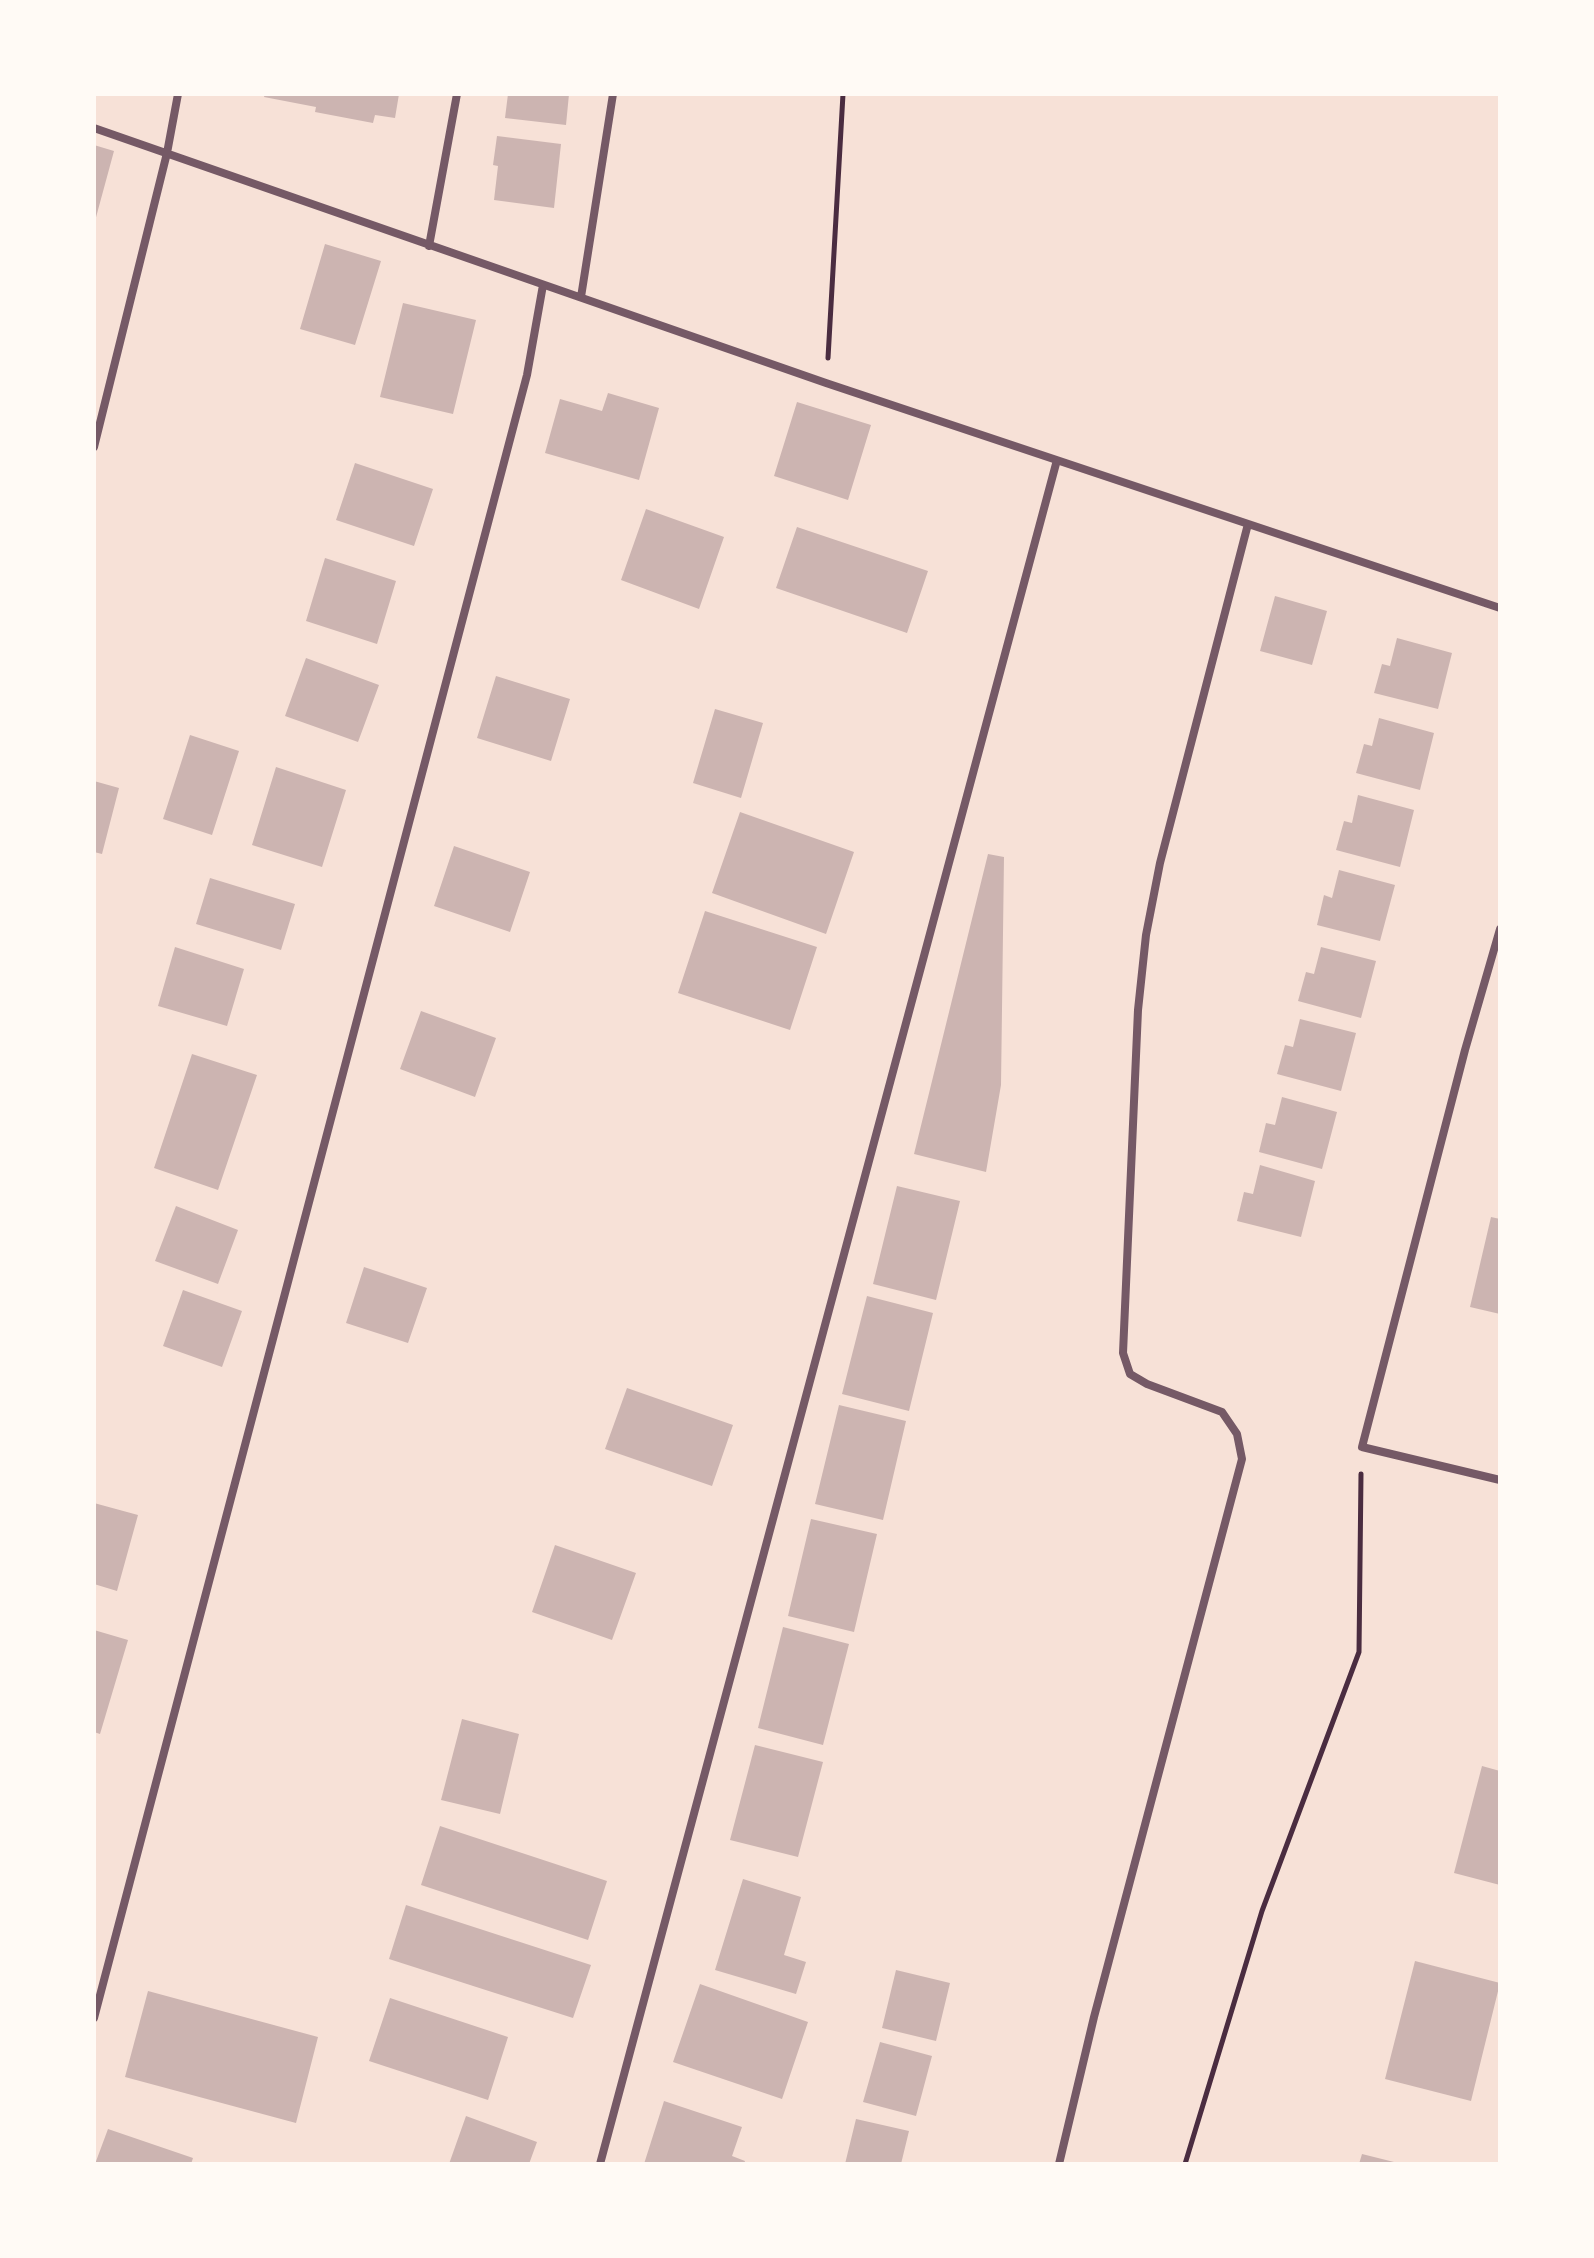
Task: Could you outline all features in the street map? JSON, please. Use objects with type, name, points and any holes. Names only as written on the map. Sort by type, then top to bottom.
[{"type":"street","points":[[94,447],[167,153],[178,94]]},
{"type":"street","points":[[429,246],[457,94]]},
{"type":"street","points":[[581,297],[613,94]]},
{"type":"street","points":[[94,128],[826,383],[1500,608]]},
{"type":"street","points":[[94,2018],[527,375],[543,285]]},
{"type":"street","points":[[600,2164],[1057,460]]},
{"type":"street","points":[[1059,2164],[1094,2017],[1242,1459],[1237,1434],[1222,1412],[1147,1384],[1130,1374],[1123,1353],[1138,1010],[1146,935],[1160,863],[1248,524]]},
{"type":"street","points":[[1500,929],[1465,1050],[1362,1447],[1500,1480]]},
{"type":"path","points":[[826,383],[843,94]]},
{"type":"path","points":[[1185,2164],[1262,1911],[1359,1652],[1362,1447]]},
{"type":"building","points":[[265,94],[399,94],[395,118],[375,115],[373,123],[315,112],[316,107],[264,97]]},
{"type":"building","points":[[508,94],[569,94],[566,125],[505,118]]},
{"type":"building","points":[[497,136],[561,144],[554,208],[494,200],[498,166],[493,165]]},
{"type":"building","points":[[94,145],[114,151],[95,221],[94,221]]},
{"type":"building","points":[[325,244],[381,261],[355,345],[300,329]]},
{"type":"building","points":[[403,303],[476,320],[453,414],[380,397]]},
{"type":"building","points":[[608,393],[659,408],[639,480],[545,453],[560,399],[602,411]]},
{"type":"building","points":[[797,402],[871,425],[848,500],[774,476]]},
{"type":"building","points":[[355,463],[433,489],[414,546],[336,520]]},
{"type":"building","points":[[646,509],[724,537],[699,609],[621,580]]},
{"type":"building","points":[[797,527],[928,571],[907,633],[776,588]]},
{"type":"building","points":[[325,558],[396,581],[377,644],[306,621]]},
{"type":"building","points":[[1275,596],[1327,611],[1312,665],[1260,651]]},
{"type":"building","points":[[1397,638],[1452,653],[1438,709],[1374,693],[1382,664],[1390,666]]},
{"type":"building","points":[[306,658],[379,685],[358,742],[285,716]]},
{"type":"building","points":[[496,676],[570,699],[551,761],[477,738]]},
{"type":"building","points":[[715,709],[763,723],[741,798],[693,783]]},
{"type":"building","points":[[1379,718],[1434,733],[1420,790],[1356,773],[1364,744],[1372,746]]},
{"type":"building","points":[[190,735],[239,751],[212,835],[163,819]]},
{"type":"building","points":[[276,767],[346,790],[322,867],[252,845]]},
{"type":"building","points":[[94,781],[119,788],[102,854],[94,852]]},
{"type":"building","points":[[1358,795],[1414,810],[1400,867],[1336,850],[1344,821],[1352,823]]},
{"type":"building","points":[[740,812],[854,852],[826,934],[712,893]]},
{"type":"building","points":[[454,846],[530,872],[510,932],[434,906]]},
{"type":"building","points":[[988,854],[1004,857],[1001,1085],[986,1172],[914,1154]]},
{"type":"building","points":[[1339,870],[1395,885],[1380,941],[1317,925],[1324,895],[1332,898]]},
{"type":"building","points":[[210,878],[295,904],[281,950],[196,924]]},
{"type":"building","points":[[705,911],[817,947],[790,1030],[678,993]]},
{"type":"building","points":[[175,947],[244,969],[227,1026],[158,1006]]},
{"type":"building","points":[[1321,947],[1376,961],[1361,1018],[1298,1001],[1306,972],[1314,974]]},
{"type":"building","points":[[421,1011],[496,1038],[475,1097],[400,1069]]},
{"type":"building","points":[[1300,1019],[1356,1033],[1341,1091],[1277,1074],[1285,1045],[1293,1047]]},
{"type":"building","points":[[192,1054],[257,1075],[218,1190],[154,1168]]},
{"type":"building","points":[[1282,1097],[1337,1112],[1322,1169],[1259,1152],[1266,1123],[1275,1125]]},
{"type":"building","points":[[1260,1165],[1315,1181],[1301,1237],[1237,1221],[1244,1192],[1253,1194]]},
{"type":"building","points":[[897,1186],[960,1201],[936,1300],[873,1284]]},
{"type":"building","points":[[176,1206],[238,1230],[218,1284],[155,1261]]},
{"type":"building","points":[[1491,1217],[1500,1219],[1500,1314],[1470,1307]]},
{"type":"building","points":[[364,1267],[427,1288],[408,1343],[346,1323]]},
{"type":"building","points":[[183,1290],[242,1311],[222,1367],[163,1346]]},
{"type":"building","points":[[867,1296],[933,1313],[909,1411],[842,1394]]},
{"type":"building","points":[[627,1388],[733,1425],[712,1486],[605,1449]]},
{"type":"building","points":[[839,1405],[906,1421],[883,1520],[815,1504]]},
{"type":"building","points":[[94,1503],[138,1515],[117,1591],[94,1584]]},
{"type":"building","points":[[811,1519],[877,1534],[854,1632],[788,1616]]},
{"type":"building","points":[[555,1545],[636,1573],[612,1640],[532,1612]]},
{"type":"building","points":[[783,1627],[849,1644],[823,1745],[758,1728]]},
{"type":"building","points":[[94,1630],[128,1640],[100,1734],[94,1732]]},
{"type":"building","points":[[462,1719],[519,1734],[500,1814],[441,1800]]},
{"type":"building","points":[[755,1745],[823,1762],[798,1857],[730,1840]]},
{"type":"building","points":[[1482,1766],[1500,1771],[1500,1885],[1454,1873]]},
{"type":"building","points":[[440,1826],[607,1881],[588,1940],[421,1885]]},
{"type":"building","points":[[743,1879],[801,1897],[784,1955],[806,1962],[796,1994],[715,1970]]},
{"type":"building","points":[[406,1905],[591,1965],[573,2018],[389,1959]]},
{"type":"building","points":[[1415,1961],[1500,1983],[1471,2101],[1385,2079]]},
{"type":"building","points":[[896,1970],[950,1983],[936,2041],[882,2028]]},
{"type":"building","points":[[700,1984],[808,2022],[782,2099],[673,2062]]},
{"type":"building","points":[[148,1991],[318,2037],[296,2123],[125,2077]]},
{"type":"building","points":[[390,1998],[508,2037],[488,2100],[369,2061]]},
{"type":"building","points":[[880,2042],[932,2056],[916,2116],[863,2102]]},
{"type":"building","points":[[664,2101],[742,2127],[732,2156],[745,2161],[744,2164],[644,2164]]},
{"type":"building","points":[[466,2116],[537,2142],[529,2164],[449,2164]]},
{"type":"building","points":[[856,2119],[909,2131],[901,2164],[845,2164]]},
{"type":"building","points":[[108,2129],[193,2158],[191,2164],[95,2164]]},
{"type":"building","points":[[1362,2154],[1398,2163],[1398,2164],[1359,2164]]}]
